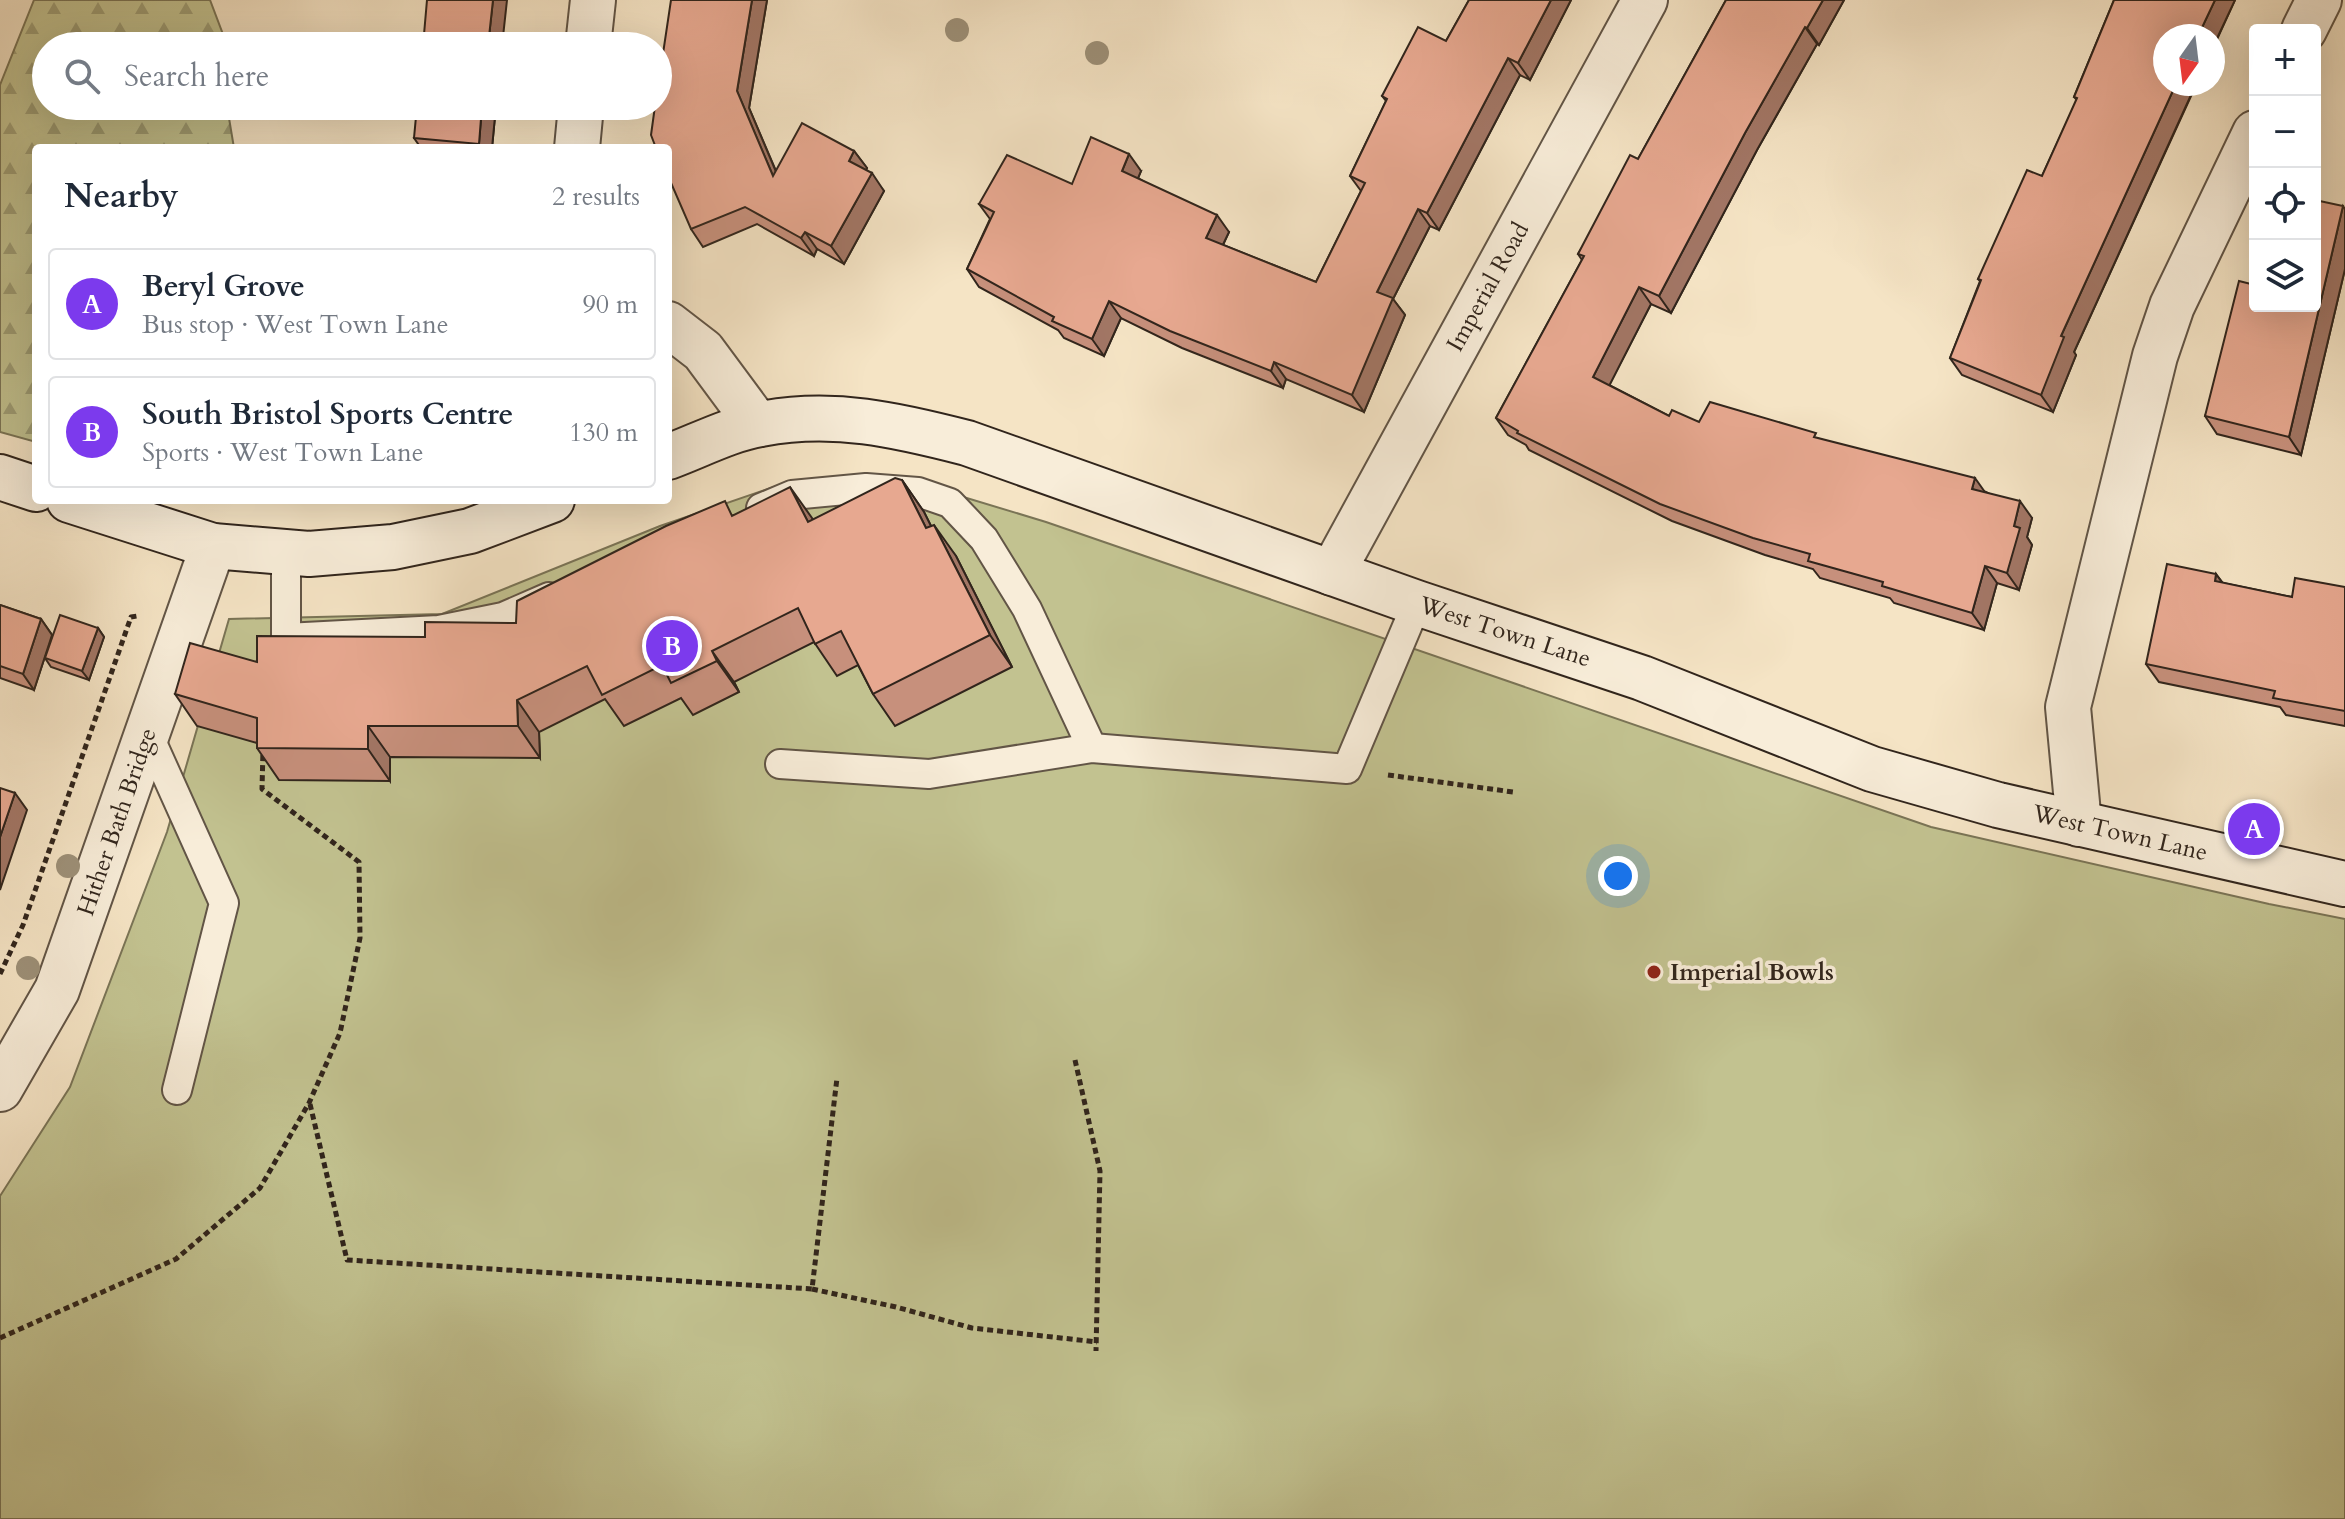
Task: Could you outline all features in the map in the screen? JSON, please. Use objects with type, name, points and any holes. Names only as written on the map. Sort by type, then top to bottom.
[{"type":"main road","points":[[590,32],[593,0]]},
{"type":"main road","name":"Imperial Road","points":[[1332,573],[1645,0]]},
{"type":"main road","points":[[2307,24],[2319,0]]},
{"type":"main road","points":[[577,144],[580,120]]},
{"type":"main road","points":[[2079,824],[2068,707],[2155,356],[2172,306],[2249,146]]},
{"type":"main road","points":[[672,327],[703,351],[757,424]]},
{"type":"main road","name":"West Town Lane","points":[[672,456],[757,424],[818,416],[922,431],[967,443],[1417,603],[1642,678],[1872,769],[1998,805],[2345,884]]},
{"type":"main road","points":[[0,477],[32,488]]},
{"type":"main road","points":[[82,504],[213,546],[309,554],[393,547],[470,531],[541,504]]},
{"type":"main road","name":"Hither Bath Bridge","points":[[0,1089],[57,990],[213,546]]},
{"type":"lane","points":[[734,519],[792,495],[866,488],[918,492],[950,503],[984,539],[1027,609],[1092,748]]},
{"type":"lane","points":[[286,552],[286,638],[439,630],[503,617],[575,586]]},
{"type":"lane","points":[[780,764],[929,774],[1092,748],[1347,769],[1417,603]]},
{"type":"lane","points":[[148,734],[224,903],[177,1090]]},
{"type":"path","points":[[0,1338],[176,1259],[260,1188],[309,1103],[340,1033],[360,938],[359,862],[262,789],[263,744]]},
{"type":"path","points":[[1347,769],[1513,792]]},
{"type":"path","points":[[1075,1060],[1100,1171],[1096,1351]]},
{"type":"path","points":[[812,1289],[837,1078]]},
{"type":"path","points":[[309,1103],[347,1260],[812,1289],[896,1307],[972,1328],[1097,1342]]},
{"type":"green space","points":[[34,0],[210,0],[222,32],[32,32],[32,120],[229,120],[233,144],[32,144],[32,441],[0,432],[0,85]]},
{"type":"green space","points":[[904,479],[1046,522],[1931,827],[2345,919],[2345,1519],[0,1519],[0,1196],[70,1087],[167,832],[229,619],[442,614],[660,526],[794,480]]},
{"type":"building","points":[[427,0],[493,0],[490,32],[424,32]]},
{"type":"building","points":[[671,0],[752,0],[737,91],[773,176],[802,123],[854,151],[849,161],[872,173],[831,246],[805,232],[801,238],[745,207],[691,229],[672,185],[672,144],[654,144],[651,135],[653,120],[672,120],[672,32],[666,32]]},
{"type":"building","points":[[1469,0],[1551,0],[1518,63],[1508,58],[1427,213],[1418,209],[1377,292],[1393,298],[1352,395],[1274,362],[1271,371],[1170,331],[1109,301],[1092,339],[1052,321],[1054,317],[967,269],[994,212],[979,204],[1007,155],[1072,184],[1091,137],[1129,154],[1122,171],[1217,215],[1206,238],[1316,282],[1365,183],[1350,176],[1387,99],[1382,96],[1418,27],[1446,41]]},
{"type":"building","points":[[1726,0],[1823,0],[1745,133],[1659,296],[1639,287],[1593,377],[1669,416],[1672,410],[1699,422],[1710,402],[1816,433],[1814,437],[1975,478],[1972,489],[2020,501],[2014,526],[2020,528],[2007,573],[1985,566],[1972,613],[1882,586],[1883,582],[1808,561],[1810,554],[1753,538],[1660,504],[1517,433],[1496,418],[1584,256],[1578,254],[1630,155],[1638,159]]},
{"type":"building","points":[[2114,0],[2215,0],[2204,24],[2153,24],[2153,96],[2171,96],[2061,336],[2064,337],[2041,395],[1950,358],[1981,280],[1978,279],[2027,170],[2042,176],[2077,98],[2074,97]]},
{"type":"building","points":[[416,120],[481,120],[479,144],[414,138]]},
{"type":"building","points":[[2321,201],[2343,206],[2321,300]]},
{"type":"building","points":[[2239,281],[2249,284],[2249,312],[2318,312],[2289,437],[2205,416]]},
{"type":"building","points":[[895,478],[902,480],[926,528],[934,525],[990,635],[873,694],[841,631],[815,644],[798,608],[712,651],[717,661],[671,683],[662,665],[602,695],[587,666],[517,700],[518,726],[368,726],[368,749],[257,748],[257,718],[175,694],[190,643],[257,662],[257,636],[425,637],[425,622],[516,623],[517,601],[666,526],[725,501],[732,516],[790,487],[808,522]]},
{"type":"building","points":[[2167,564],[2216,574],[2215,581],[2292,597],[2295,578],[2345,587],[2345,711],[2273,698],[2275,691],[2146,664]]},
{"type":"building","points":[[0,605],[41,619],[23,674],[0,666]]},
{"type":"building","points":[[60,615],[98,628],[82,671],[45,658]]},
{"type":"building","points":[[0,788],[15,793],[0,837]]},
{"type":"place","name":"South Bristol Sports Centre","points":[[672,646]]},
{"type":"place","name":"Beryl Grove","points":[[2254,829]]},
{"type":"place","name":"Imperial Bowls","points":[[1654,972]]}]
